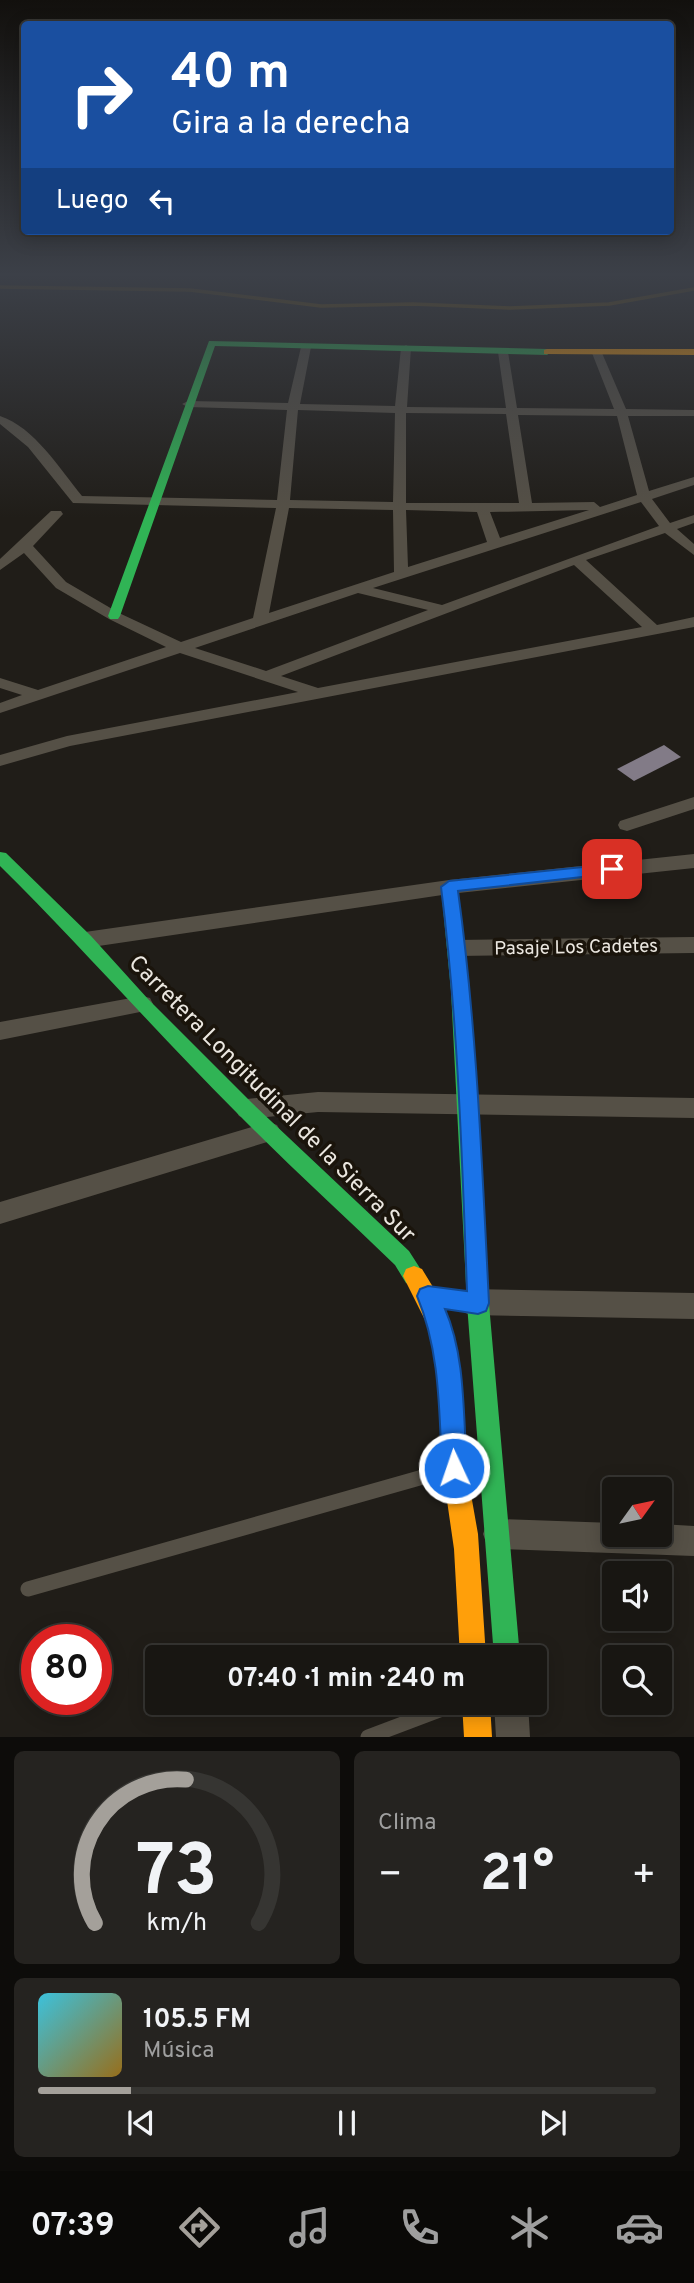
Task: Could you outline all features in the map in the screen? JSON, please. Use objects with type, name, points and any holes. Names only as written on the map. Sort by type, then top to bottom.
[{"type":"main road","points":[[114,616],[207,355]]},
{"type":"main road","name":"Carretera Longitudinal de la Sierra Sur","points":[[0,857],[85,940],[142,1004],[245,1109],[402,1258],[428,1296],[440,1323],[449,1368],[454,1468],[465,1533],[472,1645]]},
{"type":"main road","points":[[449,887],[470,1104],[478,1303],[506,1645]]},
{"type":"main road","points":[[477,1715],[478,1737]]},
{"type":"street","points":[[260,622],[283,503],[293,408],[304,355]]},
{"type":"street","points":[[401,575],[398,507],[403,410],[401,392],[405,355]]},
{"type":"street","points":[[503,355],[526,508]]},
{"type":"street","points":[[598,355],[622,414],[644,497],[667,528],[694,551]]},
{"type":"street","points":[[188,404],[622,414],[694,413]]},
{"type":"street","points":[[0,419],[44,460],[78,500],[482,508],[616,506]]},
{"type":"street","points":[[0,708],[694,481]]},
{"type":"street","points":[[482,508],[495,544]]},
{"type":"street","points":[[0,566],[25,546],[56,514]]},
{"type":"street","points":[[267,676],[576,559],[694,519]]},
{"type":"street","points":[[25,546],[61,585],[114,616],[180,648],[319,693]]},
{"type":"street","points":[[576,559],[654,630]]},
{"type":"street","points":[[358,589],[442,609]]},
{"type":"street","points":[[0,761],[67,741],[694,622]]},
{"type":"street","points":[[0,683],[37,695]]},
{"type":"street","points":[[627,825],[694,803]]},
{"type":"street","points":[[85,940],[449,887],[694,861]]},
{"type":"street","name":"Pasaje Los Cadetes","points":[[457,948],[694,945]]},
{"type":"street","points":[[0,1031],[142,1004]]},
{"type":"street","points":[[245,1109],[318,1102],[694,1108]]},
{"type":"street","points":[[1,1213],[269,1132]]},
{"type":"street","points":[[428,1296],[478,1303],[694,1306]]},
{"type":"street","points":[[498,1534],[694,1541]]},
{"type":"street","points":[[512,1715],[513,1737]]},
{"type":"lane","points":[[28,1588],[454,1468]]},
{"type":"lane","points":[[368,1737],[426,1715]]},
{"type":"building","points":[[664,745],[681,757],[634,781],[617,769]]},
{"type":"traffic: fast","points":[[114,616],[208,355]]},
{"type":"traffic: fast","points":[[0,857],[85,940],[142,1004],[245,1109],[402,1258],[414,1276]]},
{"type":"traffic: fast","points":[[449,887],[460,991],[478,1304],[506,1645]]},
{"type":"traffic: slow","points":[[414,1276],[438,1322],[448,1368],[454,1466],[464,1525],[472,1645]]},
{"type":"traffic: slow","points":[[477,1715],[478,1737]]},
{"type":"route","points":[[454,1468],[449,1368],[440,1323],[428,1296],[478,1303],[470,1104],[449,887],[612,869]]}]
